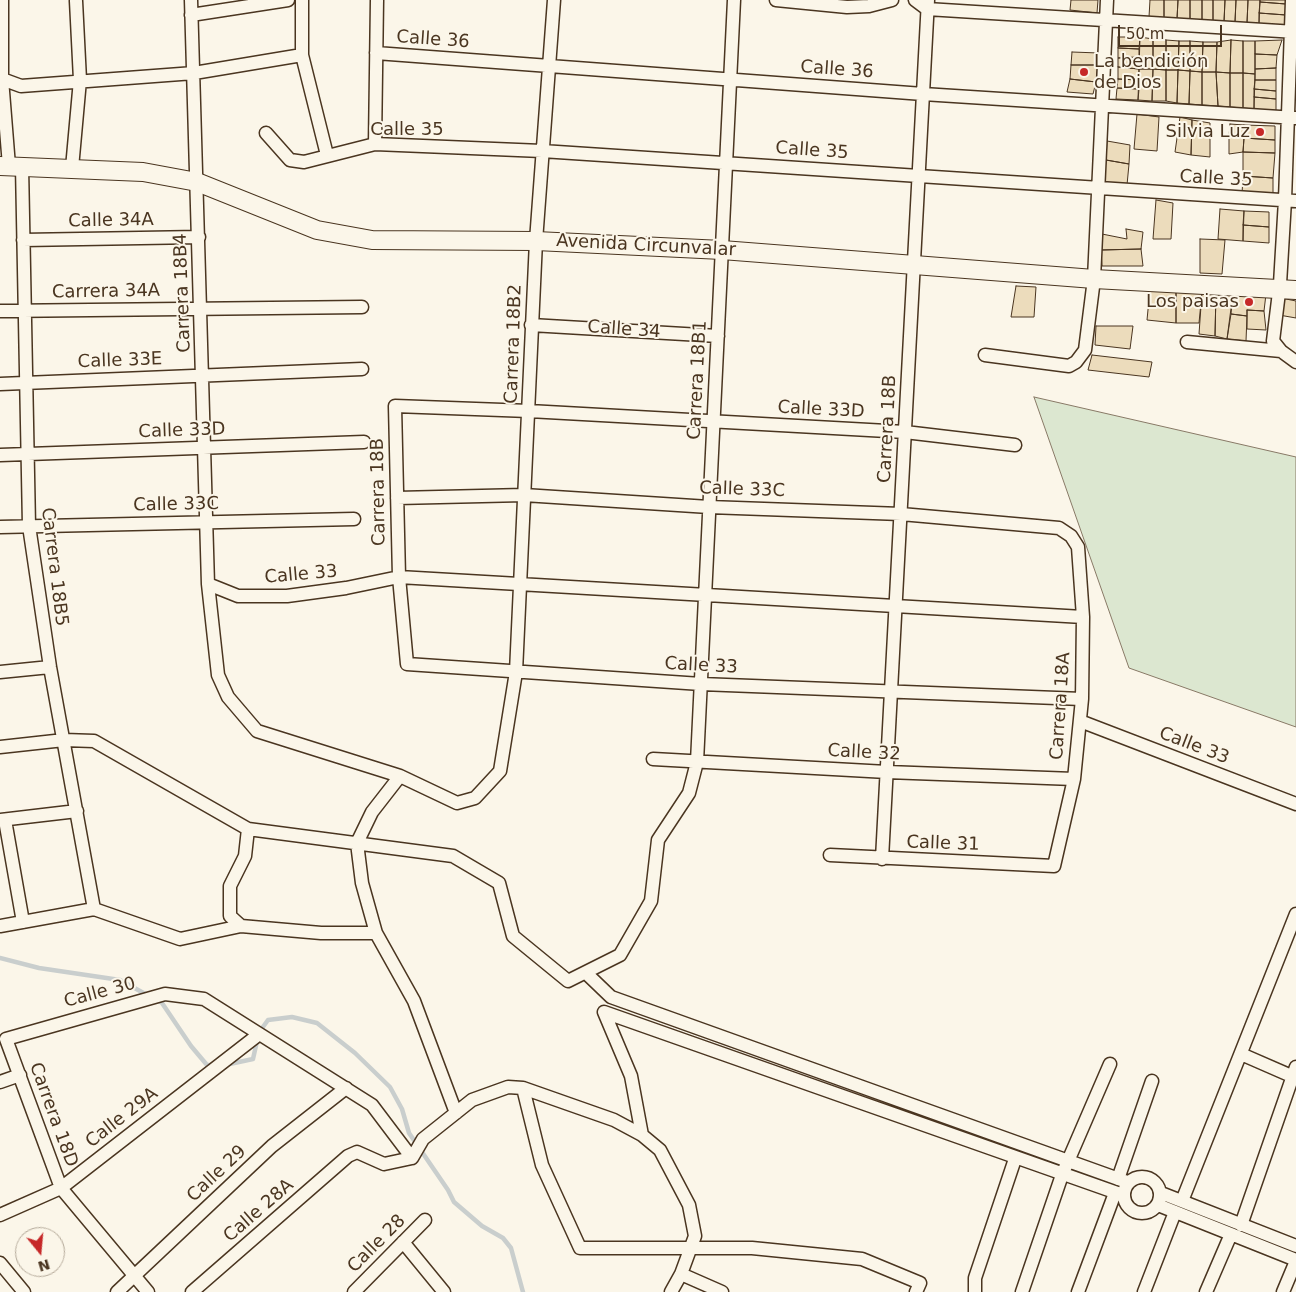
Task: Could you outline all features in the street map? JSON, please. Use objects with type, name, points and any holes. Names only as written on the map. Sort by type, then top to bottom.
[{"type":"main road","name":"Avenida Circunvalar","points":[[10,166],[143,172],[197,182],[317,230],[372,240],[536,241],[722,250],[1094,279],[1288,290]]},
{"type":"street","name":"Carrera 18B5","points":[[2,0],[2,79],[10,166],[23,240],[28,526],[50,667],[94,908]]},
{"type":"street","name":"Carrera 18B4","points":[[191,0],[200,236],[208,584],[218,675],[228,696],[257,731],[400,776]]},
{"type":"street","points":[[191,15],[288,0]]},
{"type":"street","points":[[302,0],[302,55],[327,155]]},
{"type":"street","points":[[374,144],[377,0]]},
{"type":"street","name":"Carrera 18B2","points":[[400,776],[457,803],[475,798],[500,771],[515,690],[529,411],[531,324],[554,0]]},
{"type":"street","name":"Carrera 18B1","points":[[357,843],[453,856],[499,883],[513,936],[568,981],[620,956],[651,901],[658,840],[689,793],[697,762],[734,0]]},
{"type":"street","points":[[776,0],[848,7],[870,6],[892,0]]},
{"type":"street","points":[[915,0],[927,4],[1106,20],[1293,32]]},
{"type":"street","points":[[985,355],[1069,366],[1076,362],[1085,350],[1094,279],[1107,0]]},
{"type":"street","points":[[1292,0],[1291,201],[1288,290],[1274,341],[1280,351],[1296,362]]},
{"type":"street","points":[[72,168],[80,80],[76,1]]},
{"type":"street","name":"Carrera 18B","points":[[882,859],[927,4]]},
{"type":"street","name":"Calle 36","points":[[376,53],[923,94],[1292,118]]},
{"type":"street","points":[[2,79],[21,86],[80,80],[194,73],[302,55]]},
{"type":"street","name":"Calle 35","points":[[266,132],[290,160],[304,162],[374,144],[542,151],[1291,201]]},
{"type":"street","name":"Calle 34A","points":[[23,240],[200,236]]},
{"type":"street","name":"Carrera 34A","points":[[0,311],[362,307]]},
{"type":"street","name":"Calle 34","points":[[531,324],[718,336]]},
{"type":"street","points":[[1187,342],[1280,351]]},
{"type":"street","name":"Calle 33E","points":[[0,384],[362,369]]},
{"type":"street","name":"Carrera 18B","points":[[399,576],[395,406],[529,411]]},
{"type":"street","points":[[529,411],[714,422]]},
{"type":"street","name":"Calle 33D","points":[[714,422],[905,432],[1015,445]]},
{"type":"street","name":"Calle 33D","points":[[0,455],[364,442]]},
{"type":"street","name":"Calle 33C","points":[[397,498],[524,495],[709,507],[901,514],[1059,528],[1071,536],[1078,547]]},
{"type":"street","name":"Calle 33C","points":[[0,527],[354,519]]},
{"type":"street","name":"Carrera 18A","points":[[1054,866],[1074,779],[1082,699],[1083,617],[1078,547]]},
{"type":"street","name":"Calle 33","points":[[399,576],[407,664],[701,684],[891,693],[1082,699]]},
{"type":"street","name":"Calle 33","points":[[208,584],[238,596],[287,596],[346,588],[399,576],[1083,617]]},
{"type":"street","points":[[0,672],[50,667]]},
{"type":"street","name":"Calle 33","points":[[1080,721],[1296,804]]},
{"type":"street","points":[[0,747],[64,740],[94,741],[248,829],[357,843]]},
{"type":"street","name":"Calle 32","points":[[653,759],[887,772],[1074,779]]},
{"type":"street","points":[[400,776],[372,812],[357,843],[362,883],[376,933],[414,1001],[456,1113]]},
{"type":"street","points":[[23,922],[2,820],[77,811]]},
{"type":"street","points":[[241,926],[230,916],[230,886],[245,856],[248,829]]},
{"type":"street","name":"Calle 31","points":[[830,855],[1054,866]]},
{"type":"street","points":[[0,926],[94,908],[180,939],[241,926],[321,933],[376,933]]},
{"type":"street","points":[[1144,1292],[1296,914]]},
{"type":"street","points":[[586,973],[611,997],[1123,1181],[1140,1176],[1154,1180],[1161,1193],[1178,1206],[1236,1229],[1296,1260],[1282,1292]]},
{"type":"street","name":"Calle 30","points":[[6,1039],[165,994],[204,999],[258,1034]]},
{"type":"street","points":[[642,1135],[632,1076],[604,1012],[708,1047],[1015,1159],[1119,1194],[1127,1206],[1137,1213],[1148,1212],[1158,1205],[1178,1206]]},
{"type":"street","points":[[258,1034],[372,1105],[412,1158],[423,1139],[472,1100],[508,1087],[522,1088],[614,1120],[642,1135],[660,1150],[689,1205],[695,1236],[681,1274],[671,1292]]},
{"type":"street","name":"Calle 29A","points":[[0,1215],[61,1188],[258,1034]]},
{"type":"street","name":"Carrera 18D","points":[[6,1039],[61,1188],[148,1292]]},
{"type":"street","points":[[1206,1292],[1236,1229],[1295,1074],[1241,1054]]},
{"type":"street","points":[[1022,1292],[1062,1175],[1110,1064]]},
{"type":"street","points":[[0,1082],[20,1075]]},
{"type":"street","points":[[1078,1292],[1119,1194],[1152,1081]]},
{"type":"street","name":"Calle 29","points":[[117,1292],[272,1146],[346,1088]]},
{"type":"street","points":[[522,1088],[542,1165],[580,1248],[752,1248],[862,1259],[920,1283],[916,1292]]},
{"type":"street","name":"Calle 28A","points":[[192,1292],[348,1156],[357,1152],[384,1164],[412,1158]]},
{"type":"street","points":[[975,1292],[976,1278],[1015,1159]]},
{"type":"street","points":[[1158,1205],[1161,1193]]},
{"type":"street","name":"Calle 28","points":[[354,1292],[425,1220]]},
{"type":"street","points":[[1236,1229],[1296,1246]]},
{"type":"street","points":[[403,1242],[444,1292]]},
{"type":"street","points":[[0,1263],[24,1292]]},
{"type":"street","points":[[681,1274],[722,1292]]},
{"type":"green space","points":[[1034,397],[1296,457],[1296,727],[1129,668]]},
{"type":"building","points":[[1071,0],[1098,0],[1097,13],[1070,10]]},
{"type":"building","points":[[1150,0],[1164,0],[1164,18],[1149,17]]},
{"type":"building","points":[[1164,0],[1178,0],[1177,19],[1164,18]]},
{"type":"building","points":[[1178,0],[1190,0],[1190,20],[1177,19]]},
{"type":"building","points":[[1190,0],[1202,0],[1202,20],[1190,20]]},
{"type":"building","points":[[1202,0],[1213,0],[1213,21],[1202,20]]},
{"type":"building","points":[[1213,0],[1225,0],[1224,22],[1213,21]]},
{"type":"building","points":[[1225,0],[1236,0],[1235,22],[1224,22]]},
{"type":"building","points":[[1236,0],[1248,0],[1247,23],[1235,22]]},
{"type":"building","points":[[1248,0],[1260,0],[1259,24],[1247,23]]},
{"type":"building","points":[[1260,0],[1286,0],[1286,4],[1260,2]]},
{"type":"building","points":[[1260,2],[1286,4],[1286,15],[1259,13]]},
{"type":"building","points":[[1259,13],[1286,15],[1286,26],[1259,24]]},
{"type":"building","points":[[1118,37],[1140,37],[1139,49],[1118,48]]},
{"type":"building","points":[[1140,37],[1153,39],[1153,69],[1139,69]]},
{"type":"building","points":[[1153,39],[1166,40],[1166,70],[1153,69]]},
{"type":"building","points":[[1166,40],[1179,41],[1178,70],[1166,70]]},
{"type":"building","points":[[1231,40],[1243,41],[1243,73],[1230,73]]},
{"type":"building","points":[[1231,40],[1230,73],[1216,72],[1217,42]]},
{"type":"building","points":[[1282,40],[1277,55],[1255,54],[1255,41]]},
{"type":"building","points":[[1179,41],[1190,41],[1190,71],[1178,70]]},
{"type":"building","points":[[1190,41],[1203,42],[1202,72],[1190,71]]},
{"type":"building","points":[[1243,41],[1255,41],[1255,74],[1243,73]]},
{"type":"building","points":[[1203,42],[1217,42],[1216,72],[1202,72]]},
{"type":"building","points":[[1118,48],[1139,49],[1139,57],[1118,58]]},
{"type":"building","points":[[1072,52],[1099,53],[1098,65],[1071,65]]},
{"type":"building","points":[[1255,54],[1277,55],[1276,68],[1255,69]]},
{"type":"building","points":[[1139,57],[1139,69],[1118,67],[1118,58]]},
{"type":"building","name":"La bendición de Dios","points":[[1071,65],[1098,65],[1096,82],[1070,79]]},
{"type":"building","points":[[1118,67],[1139,69],[1139,80],[1118,79]]},
{"type":"building","points":[[1276,68],[1276,80],[1255,80],[1255,69]]},
{"type":"building","points":[[1139,69],[1153,69],[1152,101],[1138,100]]},
{"type":"building","points":[[1153,69],[1166,70],[1166,101],[1152,101]]},
{"type":"building","points":[[1166,70],[1178,70],[1177,103],[1166,101]]},
{"type":"building","points":[[1178,70],[1190,71],[1189,104],[1177,103]]},
{"type":"building","points":[[1190,71],[1202,72],[1202,105],[1189,104]]},
{"type":"building","points":[[1202,72],[1216,72],[1218,106],[1202,105]]},
{"type":"building","points":[[1216,72],[1230,73],[1230,107],[1218,106]]},
{"type":"building","points":[[1230,73],[1243,73],[1243,108],[1230,107]]},
{"type":"building","points":[[1243,73],[1255,74],[1254,109],[1243,108]]},
{"type":"building","points":[[1070,79],[1096,82],[1093,94],[1067,92]]},
{"type":"building","points":[[1118,79],[1139,80],[1139,89],[1117,88]]},
{"type":"building","points":[[1255,80],[1276,80],[1276,91],[1254,89]]},
{"type":"building","points":[[1117,88],[1139,89],[1138,100],[1116,99]]},
{"type":"building","points":[[1254,89],[1276,91],[1276,99],[1254,97]]},
{"type":"building","points":[[1254,97],[1276,99],[1276,111],[1254,109]]},
{"type":"building","points":[[1137,114],[1159,117],[1157,151],[1134,149]]},
{"type":"building","points":[[1180,117],[1192,120],[1191,155],[1175,152]]},
{"type":"building","points":[[1192,120],[1210,123],[1210,157],[1191,155]]},
{"type":"building","points":[[1230,124],[1244,125],[1244,138],[1229,137]]},
{"type":"building","name":"Silvia Luz","points":[[1244,125],[1275,126],[1275,140],[1244,138]]},
{"type":"building","points":[[1229,137],[1244,138],[1243,152],[1229,154]]},
{"type":"building","points":[[1244,138],[1275,140],[1275,153],[1243,152]]},
{"type":"building","points":[[1107,141],[1130,145],[1129,164],[1106,160]]},
{"type":"building","points":[[1243,152],[1275,153],[1273,178],[1243,176]]},
{"type":"building","points":[[1106,160],[1129,164],[1127,185],[1104,182]]},
{"type":"building","points":[[1243,176],[1273,178],[1273,197],[1242,194]]},
{"type":"building","points":[[1156,200],[1173,203],[1171,239],[1153,239]]},
{"type":"building","points":[[1220,209],[1244,211],[1243,241],[1218,239]]},
{"type":"building","points":[[1244,211],[1269,212],[1269,227],[1243,225]]},
{"type":"building","points":[[1243,225],[1269,227],[1269,243],[1243,241]]},
{"type":"building","points":[[1126,229],[1143,232],[1141,249],[1101,250],[1102,234],[1127,239]]},
{"type":"building","points":[[1200,239],[1225,240],[1222,274],[1200,273]]},
{"type":"building","points":[[1141,249],[1143,266],[1102,266],[1101,250]]},
{"type":"building","points":[[1016,286],[1036,287],[1034,317],[1011,317]]},
{"type":"building","points":[[1150,289],[1176,291],[1176,323],[1147,320]]},
{"type":"building","points":[[1176,291],[1202,292],[1199,323],[1176,323]]},
{"type":"building","points":[[1202,292],[1216,292],[1215,336],[1199,334]]},
{"type":"building","points":[[1216,292],[1233,293],[1227,339],[1215,336]]},
{"type":"building","name":"Los paisas","points":[[1233,293],[1266,294],[1264,311],[1247,310],[1247,316],[1231,314]]},
{"type":"building","points":[[1281,298],[1296,301],[1296,318],[1279,315]]},
{"type":"building","points":[[1247,310],[1264,311],[1266,330],[1247,329]]},
{"type":"building","points":[[1231,314],[1247,316],[1246,341],[1227,339]]},
{"type":"building","points":[[1096,326],[1133,326],[1130,349],[1095,345]]},
{"type":"building","points":[[1092,355],[1152,362],[1149,377],[1088,370]]},
{"type":"waterway","points":[[0,958],[39,968],[120,980],[149,996]]},
{"type":"waterway","points":[[156,999],[162,1003],[191,1046],[207,1065],[215,1065]]},
{"type":"waterway","points":[[260,1031],[268,1020],[292,1017],[317,1023],[355,1053],[390,1087],[402,1109],[409,1133],[448,1190],[454,1202],[482,1226],[503,1238],[511,1248],[523,1292]]},
{"type":"waterway","points":[[225,1065],[253,1059],[257,1041]]},
{"type":"place","name":"La bendición de Dios","points":[[1084,72]]},
{"type":"place","name":"Silvia Luz","points":[[1260,132]]},
{"type":"place","name":"Los paisas","points":[[1249,302]]}]
